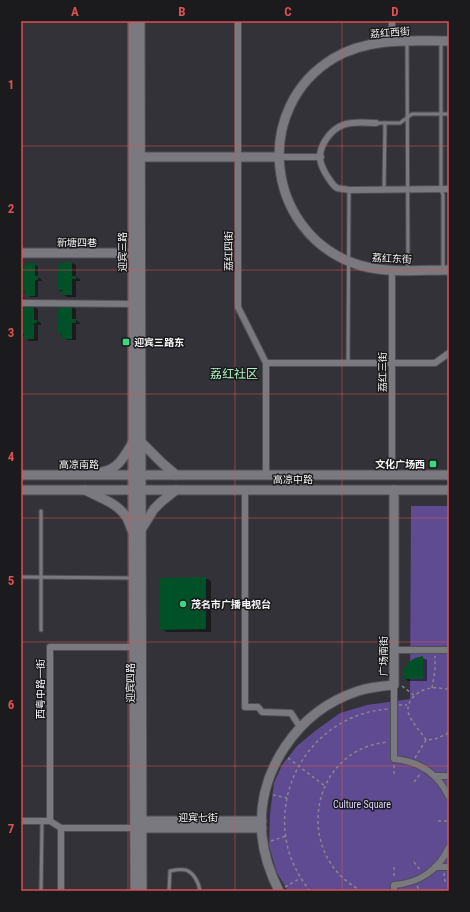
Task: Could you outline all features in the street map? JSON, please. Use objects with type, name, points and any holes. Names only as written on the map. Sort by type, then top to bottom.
[{"type":"main road","name":"迎宾三路","points":[[134,21],[133,304],[137,440]]},
{"type":"main road","name":"迎宾三路","points":[[136,482],[140,21]]},
{"type":"main road","name":"荔红西街","points":[[279,157],[280,136],[286,114],[296,95],[309,78],[325,63],[344,52],[370,44],[392,41],[445,41]]},
{"type":"main road","points":[[140,157],[279,157]]},
{"type":"main road","name":"荔红东街","points":[[279,157],[281,179],[289,204],[303,227],[318,242],[335,255],[349,262],[375,269],[446,270]]},
{"type":"main road","name":"新塘四巷","points":[[21,253],[133,253]]},
{"type":"main road","points":[[85,474],[110,470],[124,458],[137,440],[176,474]]},
{"type":"main road","name":"高凉南路","points":[[21,474],[85,474],[136,482]]},
{"type":"main road","points":[[36,474],[36,490]]},
{"type":"main road","name":"高凉中路","points":[[136,482],[176,474],[449,474]]},
{"type":"main road","points":[[224,474],[224,490]]},
{"type":"main road","points":[[21,490],[84,490],[136,482]]},
{"type":"main road","name":"高凉中路","points":[[136,482],[176,490],[449,490]]},
{"type":"main road","name":"迎宾四路","points":[[135,891],[138,824],[136,482]]},
{"type":"main road","points":[[84,490],[114,504],[127,518],[137,533],[154,508],[176,490]]},
{"type":"main road","name":"广场南街","points":[[282,889],[269,870],[263,843],[262,824],[265,794],[270,777],[281,753],[300,727],[323,708],[348,695],[371,688],[394,685],[394,490]]},
{"type":"main road","name":"迎宾四路","points":[[137,533],[134,578],[137,647]]},
{"type":"main road","name":"迎宾四路","points":[[138,824],[142,891]]},
{"type":"main road","name":"迎宾七街","points":[[138,824],[262,824]]},
{"type":"street","name":"荔红四街","points":[[238,21],[238,307],[266,363],[266,474]]},
{"type":"street","points":[[392,21],[392,41]]},
{"type":"street","points":[[376,123],[342,125],[330,133],[324,143],[321,157],[323,170],[334,185],[338,188],[349,190],[449,189]]},
{"type":"street","points":[[279,157],[321,157]]},
{"type":"street","name":"荔红三街","points":[[392,270],[392,474]]},
{"type":"street","points":[[21,303],[133,304]]},
{"type":"street","points":[[266,363],[435,363],[449,353]]},
{"type":"street","points":[[245,490],[245,707],[258,707],[262,712],[291,713],[300,727]]},
{"type":"street","name":"西粤中路一街","points":[[50,821],[50,647],[137,647]]},
{"type":"street","points":[[394,650],[449,650]]},
{"type":"street","points":[[394,685],[394,759],[413,763],[424,768],[446,787],[449,797]]},
{"type":"street","points":[[435,776],[449,776]]},
{"type":"street","points":[[21,821],[50,821],[61,828],[138,824]]},
{"type":"street","points":[[61,828],[61,891]]},
{"type":"street","points":[[394,888],[425,876],[447,855],[449,847]]},
{"type":"street","points":[[435,867],[446,867]]},
{"type":"lane","points":[[407,41],[408,270]]},
{"type":"lane","points":[[445,41],[441,114],[441,189],[443,195],[446,270]]},
{"type":"lane","points":[[376,123],[400,123],[412,114],[449,114]]},
{"type":"lane","points":[[384,189],[385,123]]},
{"type":"lane","points":[[348,363],[349,190]]},
{"type":"lane","points":[[41,512],[41,630]]},
{"type":"lane","points":[[21,577],[134,578]]},
{"type":"lane","points":[[41,891],[42,821]]},
{"type":"lane","points":[[169,891],[170,871],[187,870],[197,881],[200,891]]},
{"type":"path","points":[[432,688],[436,650]]},
{"type":"path","points":[[394,685],[402,685],[415,696]]},
{"type":"path","points":[[426,740],[410,716],[408,705],[420,691],[432,688],[449,689]]},
{"type":"path","points":[[310,891],[301,878],[290,855],[286,836],[285,818],[287,798],[291,782],[309,750],[317,741],[336,726],[346,720],[369,712],[394,708]]},
{"type":"path","points":[[426,740],[448,734],[449,728]]},
{"type":"path","points":[[413,763],[426,740]]},
{"type":"path","points":[[362,891],[339,875],[329,861],[318,832],[320,802],[325,786],[330,778],[337,768],[347,759],[361,750],[373,745],[394,741]]},
{"type":"path","points":[[281,753],[325,786]]},
{"type":"path","points":[[394,759],[394,778]]},
{"type":"path","points":[[414,782],[424,768]]},
{"type":"path","points":[[265,794],[287,798]]},
{"type":"path","points":[[438,822],[449,822]]},
{"type":"path","points":[[263,843],[286,836]]},
{"type":"path","points":[[414,862],[425,876]]},
{"type":"path","points":[[394,867],[394,888]]},
{"type":"path","points":[[446,867],[445,881],[449,886]]},
{"type":"path","points":[[282,889],[301,878]]},
{"type":"green space","name":"Culture Square","points":[[411,506],[449,506],[449,891],[288,891],[277,873],[269,846],[270,813],[274,783],[282,765],[297,746],[340,713],[367,705],[410,699]]},
{"type":"building","points":[[62,262],[72,262],[72,276],[76,276],[76,279],[72,279],[72,295],[62,295],[62,290],[58,290],[58,265],[62,265]]},
{"type":"building","points":[[25,263],[35,263],[35,276],[38,276],[38,280],[35,280],[35,296],[25,296],[25,291],[21,291],[21,265],[25,265]]},
{"type":"building","points":[[24,306],[34,306],[34,320],[37,320],[37,323],[34,323],[34,339],[24,339],[24,334],[21,334],[21,309],[24,309]]},
{"type":"building","points":[[62,306],[72,306],[72,319],[76,319],[76,323],[72,323],[72,339],[62,339],[62,334],[58,334],[58,308],[62,308]]},
{"type":"building","name":"茂名市广播电视台","points":[[206,577],[206,629],[160,630],[160,578]]},
{"type":"building","points":[[423,656],[423,679],[403,679],[404,670],[408,663],[415,658]]},
{"type":"place","name":"迎宾三路东","points":[[126,342]]},
{"type":"place","name":"文化广场西","points":[[433,464]]},
{"type":"place","name":"茂名市广播电视台","points":[[183,604]]},
{"type":"district","name":"荔红社区","points":[[234,374]]}]
